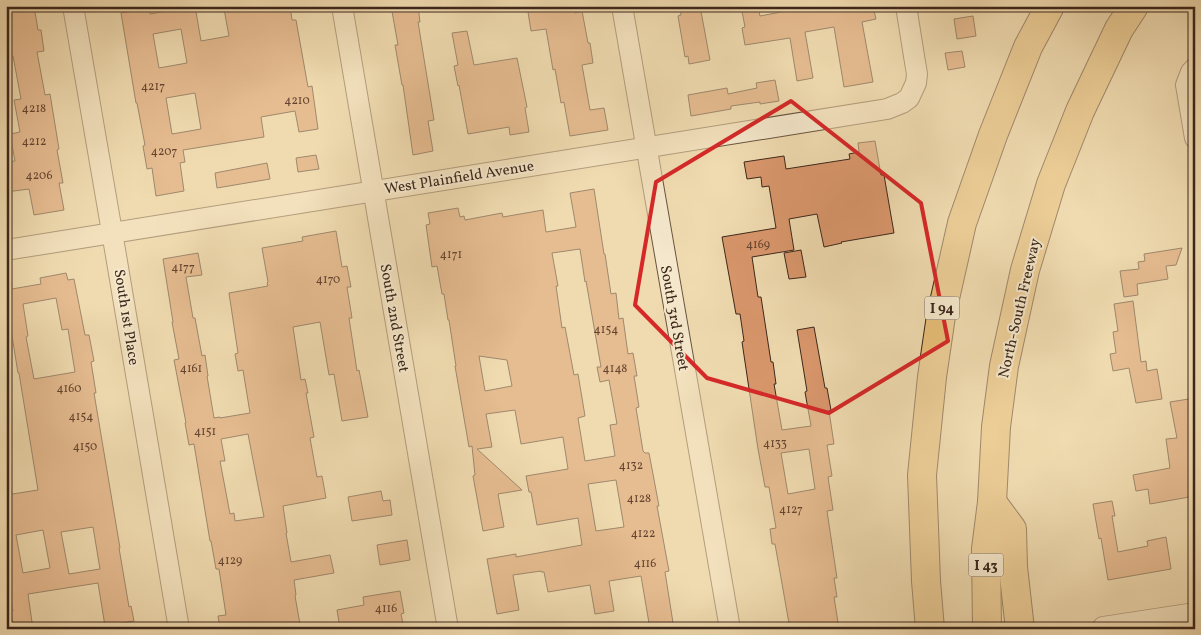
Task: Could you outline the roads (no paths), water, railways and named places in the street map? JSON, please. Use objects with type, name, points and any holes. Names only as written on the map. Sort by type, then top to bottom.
[{"type":"highway","name":"I 94","points":[[930,629],[926,581],[922,475],[932,377],[941,316],[962,223],[990,144],[1028,47],[1050,6]]},
{"type":"highway","name":"North-South Freeway","points":[[987,629],[986,549],[992,502],[996,427],[1004,366],[1025,270],[1051,184],[1080,111],[1119,29],[1134,6]]},
{"type":"highway","points":[[992,502],[1012,529],[1013,567],[1020,629]]},
{"type":"street","name":"South 1st Place","points":[[73,6],[179,629]]},
{"type":"street","name":"South 2nd Street","points":[[342,6],[448,629]]},
{"type":"street","name":"South 3rd Street","points":[[622,6],[730,629]]},
{"type":"street","name":"West Plainfield Avenue","points":[[6,250],[887,109],[909,98],[916,83],[906,6]]},
{"type":"street","points":[[1193,70],[1186,85],[1195,138]]},
{"type":"street","points":[[1102,627],[1195,613]]}]
